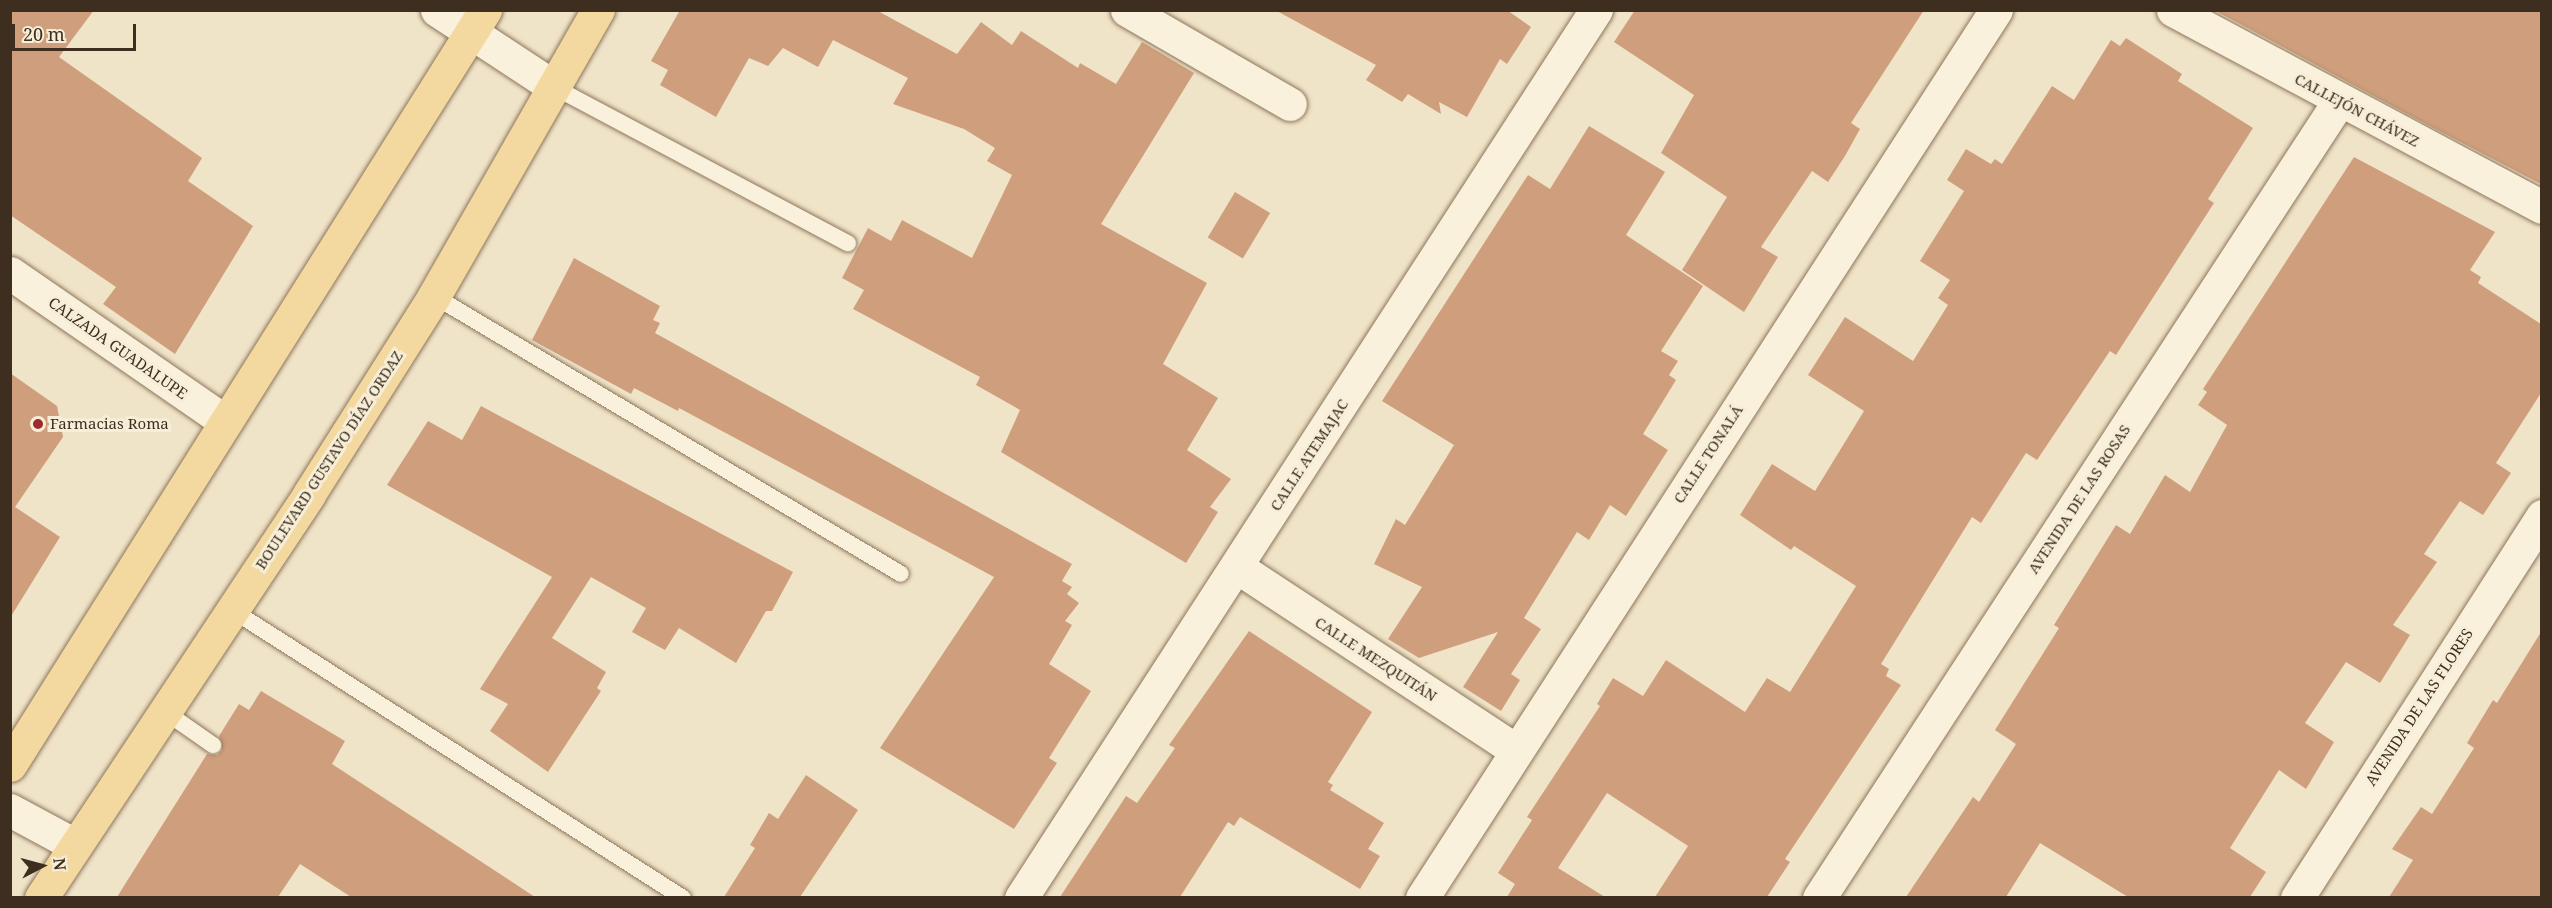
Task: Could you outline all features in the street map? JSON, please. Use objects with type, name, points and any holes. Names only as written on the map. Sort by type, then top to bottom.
[{"type":"main road","name":"BOULEVARD GUSTAVO DÍAZ ORDAZ","points":[[41,897],[232,610],[434,296],[598,10]]},
{"type":"main road","points":[[10,765],[478,22]]},
{"type":"street","points":[[437,10],[478,22],[554,87]]},
{"type":"street","points":[[1127,10],[1290,104]]},
{"type":"street","name":"CALLE ATEMAJAC","points":[[1020,897],[1237,567],[1596,10]]},
{"type":"street","name":"CALLE TONALÁ","points":[[1422,897],[1996,10]]},
{"type":"street","name":"CALLEJÓN CHÁVEZ","points":[[2173,10],[2338,101],[2541,207]]},
{"type":"street","name":"AVENIDA DE LAS ROSAS","points":[[1819,897],[2338,101]]},
{"type":"street","name":"CALZADA GUADALUPE","points":[[10,273],[226,422]]},
{"type":"street","name":"AVENIDA DE LAS FLORES","points":[[2297,897],[2541,516]]},
{"type":"street","name":"CALLE MEZQUITÁN","points":[[1237,567],[1516,750]]},
{"type":"street","points":[[10,810],[75,845]]},
{"type":"lane","points":[[554,87],[848,243]]},
{"type":"lane","points":[[434,296],[901,574]]},
{"type":"lane","points":[[232,610],[683,897]]},
{"type":"lane","points":[[164,711],[213,745]]},
{"type":"building","points":[[10,10],[94,10],[59,57],[202,158],[188,181],[253,226],[175,354],[103,304],[116,287],[10,215]]},
{"type":"building","points":[[680,10],[876,10],[957,54],[981,22],[1012,45],[1021,31],[1078,68],[1080,63],[1116,84],[1142,42],[1194,73],[1101,224],[1207,283],[1163,364],[1218,398],[1187,450],[1231,479],[1210,507],[1218,512],[1186,563],[1001,452],[1020,410],[976,385],[980,377],[853,309],[864,290],[842,278],[868,228],[891,241],[902,220],[972,258],[1012,175],[987,161],[995,148],[964,129],[893,104],[908,78],[833,40],[818,67],[783,48],[768,66],[749,58],[716,117],[660,85],[668,70],[651,61]]},
{"type":"building","points":[[1275,10],[1507,10],[1531,27],[1507,64],[1500,59],[1467,117],[1439,102],[1441,114],[1408,94],[1402,102],[1366,80],[1376,65]]},
{"type":"building","points":[[1635,10],[1924,10],[1851,123],[1860,129],[1828,182],[1812,171],[1761,247],[1778,257],[1744,312],[1682,270],[1727,197],[1661,153],[1694,95],[1614,42]]},
{"type":"building","points":[[2214,10],[2541,10],[2541,184],[2424,123]]},
{"type":"building","points":[[2126,38],[2182,74],[2178,81],[2253,128],[2208,199],[2214,203],[2116,355],[2110,351],[2037,460],[2026,453],[1981,523],[1972,517],[1881,664],[1889,669],[1886,676],[1901,685],[1785,859],[1790,862],[1767,897],[1655,897],[1688,846],[1607,793],[1558,868],[1605,897],[1507,897],[1515,884],[1498,873],[1532,820],[1527,817],[1600,706],[1597,704],[1613,678],[1643,696],[1666,660],[1745,712],[1767,678],[1790,692],[1856,586],[1794,546],[1791,550],[1740,515],[1772,464],[1815,491],[1864,411],[1808,375],[1845,317],[1913,361],[1948,305],[1938,298],[1950,280],[1920,261],[1964,191],[1947,180],[1966,149],[1991,164],[1995,159],[2002,164],[2052,86],[2074,100],[2111,40],[2120,46]]},
{"type":"building","points":[[1589,126],[1665,172],[1626,235],[1703,286],[1661,351],[1678,361],[1669,375],[1676,380],[1643,434],[1668,450],[1626,516],[1610,505],[1589,540],[1577,532],[1524,618],[1541,629],[1511,674],[1520,680],[1501,711],[1463,687],[1498,632],[1419,658],[1388,639],[1422,587],[1374,564],[1396,519],[1405,525],[1454,445],[1382,401],[1528,175],[1550,189]]},
{"type":"building","points":[[2354,157],[2495,232],[2470,270],[2481,277],[2478,283],[2541,324],[2541,393],[2496,463],[2511,473],[2483,515],[2460,501],[2424,554],[2437,562],[2393,625],[2410,635],[2380,683],[2346,662],[2305,723],[2334,742],[2306,789],[2279,770],[2230,848],[2266,872],[2250,897],[2128,897],[2040,843],[2006,897],[1906,897],[1973,797],[1979,802],[2016,744],[1995,730],[2059,628],[2054,625],[2116,525],[2130,534],[2165,475],[2190,492],[2227,425],[2198,405],[2207,392],[2203,389]]},
{"type":"building","points":[[1235,192],[1270,213],[1243,259],[1208,237]]},
{"type":"building","points":[[574,258],[660,306],[653,320],[660,323],[655,333],[1072,564],[1062,581],[1072,587],[1067,594],[1079,603],[1065,621],[1072,625],[1049,664],[1091,691],[1049,758],[1057,763],[1014,829],[880,748],[994,577],[679,408],[678,411],[634,388],[631,394],[532,340]]},
{"type":"building","points":[[10,373],[57,406],[63,437],[15,507],[60,537],[10,618]]},
{"type":"building","points":[[481,406],[793,572],[772,611],[766,611],[736,663],[679,628],[665,650],[632,632],[646,608],[591,577],[552,638],[606,672],[597,688],[601,691],[548,772],[490,731],[508,704],[480,689],[552,577],[387,485],[428,421],[462,440]]},
{"type":"building","points":[[1249,631],[1372,712],[1328,782],[1333,785],[1330,790],[1384,823],[1368,849],[1380,856],[1360,889],[1240,817],[1234,826],[1228,822],[1180,897],[1060,897],[1126,796],[1137,803],[1175,748],[1169,745]]},
{"type":"building","points":[[2541,632],[2541,897],[2389,897],[2413,860],[2392,849],[2421,807],[2432,814],[2474,748],[2467,743],[2493,700],[2497,703]]},
{"type":"building","points":[[261,691],[345,741],[332,764],[535,897],[351,897],[300,864],[278,897],[117,897],[207,754],[217,755],[222,750],[219,736],[239,704],[249,710]]},
{"type":"building","points":[[806,775],[858,810],[800,897],[724,897],[755,848],[750,845],[769,813],[778,819]]},
{"type":"place","name":"Farmacias Roma","points":[[38,424]]}]
